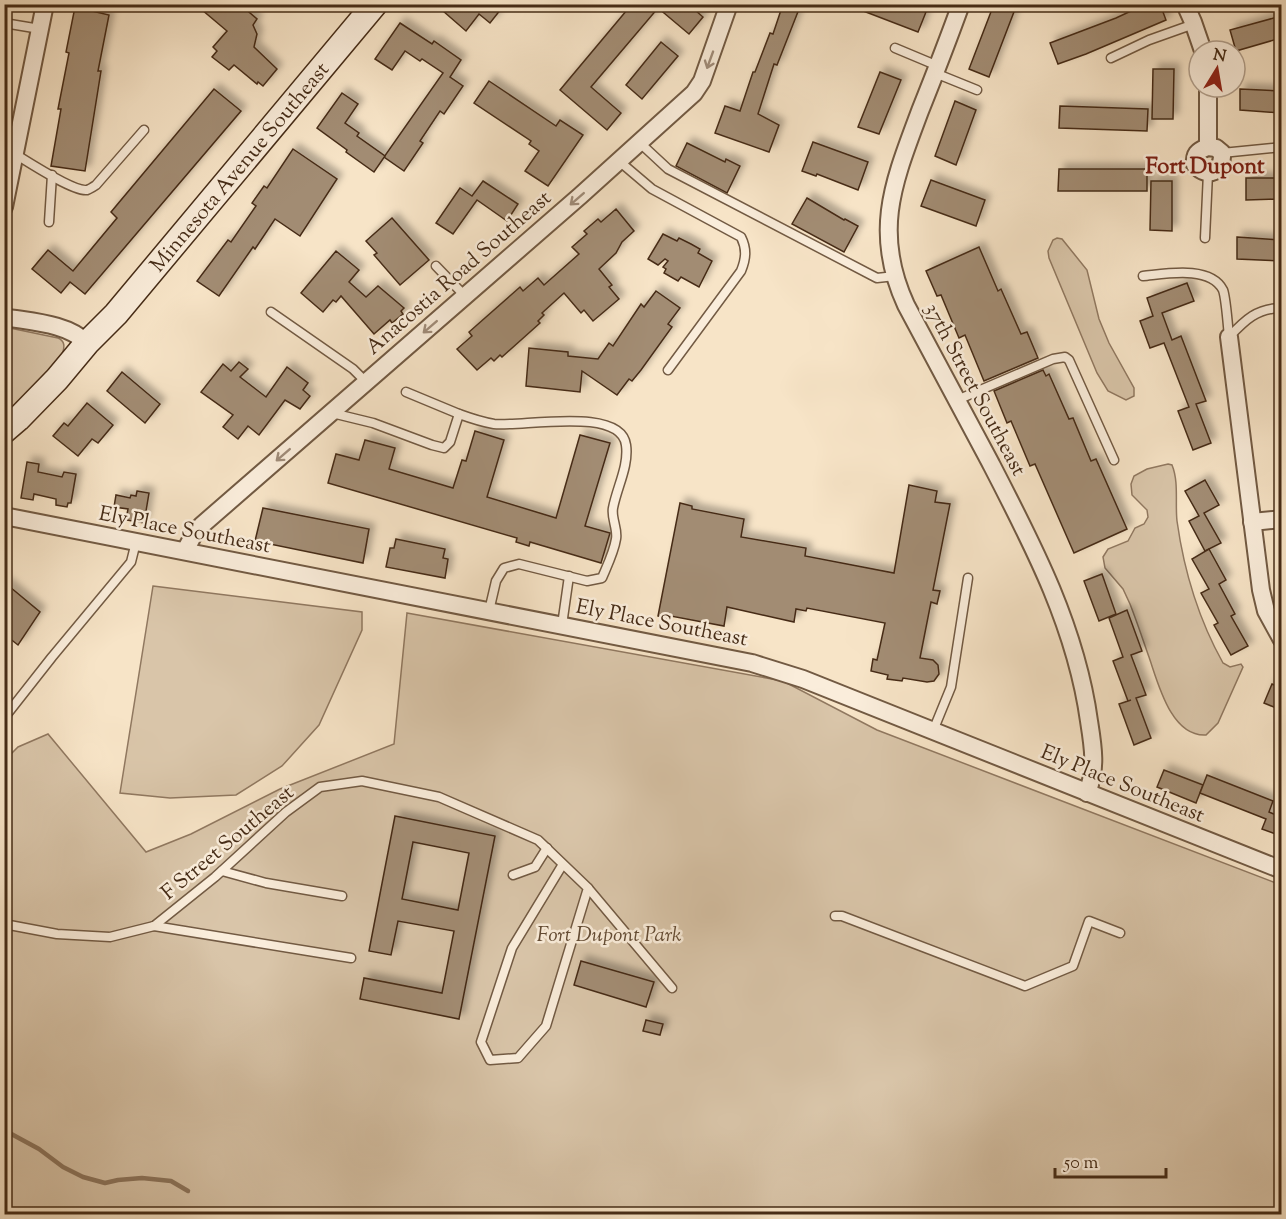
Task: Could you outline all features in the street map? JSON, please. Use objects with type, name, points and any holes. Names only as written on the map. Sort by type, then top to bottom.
[{"type":"main road","name":"Minnesota Avenue Southeast","points":[[95,335],[109,309],[366,4]]},
{"type":"main road","name":"Minnesota Avenue Southeast","points":[[4,451],[15,434],[11,425],[57,379],[116,314],[375,4]]},
{"type":"street","points":[[4,207],[15,154],[13,119],[40,29],[45,4]]},
{"type":"street","name":"Anacostia Road Southeast","points":[[185,551],[202,525],[620,161],[694,93],[702,81],[729,4]]},
{"type":"street","name":"37th Street Southeast","points":[[959,5],[899,166],[891,195],[888,227],[891,257],[895,276],[906,304],[1044,568],[1066,625],[1083,684],[1092,742],[1093,773],[1088,793]]},
{"type":"street","points":[[1188,5],[1199,39]]},
{"type":"street","points":[[1209,99],[1215,150],[1220,165],[1208,174],[1202,172],[1195,165],[1194,157],[1199,150],[1215,150]]},
{"type":"street","points":[[4,317],[68,330],[77,334],[95,335]]},
{"type":"street","points":[[1229,337],[1263,600],[1270,620],[1281,640]]},
{"type":"street","name":"Ely Place Southeast","points":[[4,516],[752,663],[803,679],[1281,870]]},
{"type":"street","points":[[1252,522],[1281,519]]},
{"type":"lane","points":[[4,23],[40,29]]},
{"type":"lane","points":[[1111,58],[1149,40],[1194,24]]},
{"type":"lane","points":[[895,48],[977,90]]},
{"type":"lane","points":[[15,154],[64,183],[87,190],[96,185],[144,130]]},
{"type":"lane","points":[[640,143],[668,169],[730,202],[877,278],[895,276]]},
{"type":"lane","points":[[1215,150],[1281,147]]},
{"type":"lane","points":[[620,161],[652,189],[741,237],[746,246],[746,261],[741,271],[668,370]]},
{"type":"lane","points":[[1205,238],[1208,174]]},
{"type":"lane","points":[[49,222],[52,176]]},
{"type":"lane","points":[[436,266],[465,297]]},
{"type":"lane","points":[[1143,276],[1193,273],[1212,279],[1223,290],[1229,337]]},
{"type":"lane","points":[[1229,337],[1247,318],[1259,311],[1281,308]]},
{"type":"lane","points":[[271,312],[353,369],[366,382]]},
{"type":"lane","points":[[957,400],[1053,359],[1065,357],[1070,360],[1114,460]]},
{"type":"lane","points":[[406,392],[459,414],[494,424],[583,422],[609,426],[621,433],[626,444],[626,461],[612,511],[616,541],[602,578],[587,581],[519,564],[504,568],[496,581],[489,611]]},
{"type":"lane","points":[[332,413],[373,423],[444,448],[450,442],[459,414]]},
{"type":"lane","points":[[4,718],[131,562],[136,542]]},
{"type":"lane","points":[[562,625],[569,576]]},
{"type":"lane","points":[[933,731],[951,687],[968,578]]},
{"type":"lane","name":"F Street Southeast","points":[[4,924],[57,934],[110,937],[154,926],[222,871],[286,812],[320,787],[362,781],[439,796],[538,840],[588,888],[672,988]]},
{"type":"lane","points":[[513,875],[535,867],[547,848]]},
{"type":"lane","points":[[563,864],[512,948],[481,1042],[490,1060],[518,1058],[546,1026],[588,888]]},
{"type":"lane","points":[[222,871],[266,883],[342,896]]},
{"type":"lane","points":[[835,916],[842,916],[1025,986],[1073,966],[1089,921],[1120,933]]},
{"type":"lane","points":[[154,926],[351,958]]},
{"type":"green space","points":[[1062,239],[1087,270],[1099,319],[1109,343],[1134,388],[1134,396],[1126,400],[1108,391],[1097,373],[1049,258],[1048,251],[1053,240]]},
{"type":"green space","points":[[5,327],[58,338],[64,347],[62,354],[5,422]]},
{"type":"green space","points":[[1172,465],[1174,472],[1177,521],[1188,577],[1200,612],[1223,663],[1230,667],[1241,664],[1243,667],[1218,723],[1206,735],[1194,733],[1184,727],[1168,706],[1130,604],[1123,589],[1105,568],[1103,557],[1108,549],[1128,541],[1135,528],[1144,524],[1148,517],[1147,510],[1132,495],[1131,484],[1134,476],[1147,469]]},
{"type":"green space","points":[[153,586],[362,612],[362,630],[319,725],[282,766],[236,795],[170,798],[120,793]]},
{"type":"green space","name":"Fort Dupont Park","points":[[407,613],[783,681],[877,730],[1281,885],[1281,1214],[5,1214],[4,761],[18,747],[48,734],[146,852],[191,834],[280,789],[394,744]]},
{"type":"building","points":[[195,4],[231,4],[239,11],[243,7],[257,19],[253,25],[257,34],[254,47],[277,69],[263,86],[258,82],[257,84],[234,65],[229,70],[212,57],[217,51],[213,47],[227,31]]},
{"type":"building","points":[[435,4],[505,4],[490,23],[479,14],[466,31]]},
{"type":"building","points":[[632,4],[688,4],[703,17],[689,34],[658,8],[591,87],[621,113],[607,130],[560,90]]},
{"type":"building","points":[[783,4],[801,4],[777,65],[774,64],[758,114],[779,125],[769,152],[715,133],[725,106],[740,111],[753,72],[755,72],[770,33],[773,34]]},
{"type":"building","points":[[845,4],[907,4],[926,12],[918,32]]},
{"type":"building","points":[[994,4],[1017,4],[989,77],[969,69]]},
{"type":"building","points":[[1146,4],[1160,4],[1166,20],[1058,64],[1050,43]]},
{"type":"building","points":[[75,7],[109,15],[98,71],[101,71],[85,171],[51,166],[61,109],[58,109],[69,53],[66,52]]},
{"type":"building","points":[[1281,16],[1281,38],[1247,48],[1247,39],[1233,39],[1230,30]]},
{"type":"building","points":[[400,23],[432,44],[434,41],[461,60],[450,77],[463,86],[444,114],[440,111],[420,141],[423,143],[404,171],[384,157],[443,73],[405,51],[392,70],[375,59]]},
{"type":"building","points":[[661,42],[678,56],[642,99],[626,85]]},
{"type":"building","points":[[1153,69],[1174,69],[1173,119],[1152,119]]},
{"type":"building","points":[[880,72],[901,80],[879,134],[858,127]]},
{"type":"building","points":[[489,81],[556,126],[560,120],[583,135],[548,186],[525,171],[539,151],[529,144],[531,141],[474,103]]},
{"type":"building","points":[[214,89],[241,111],[85,294],[70,282],[61,293],[32,269],[48,250],[73,271],[117,218],[111,212]]},
{"type":"building","points":[[1247,89],[1281,91],[1281,113],[1240,110],[1240,99],[1247,99]]},
{"type":"building","points":[[342,93],[358,104],[345,123],[359,133],[357,136],[385,156],[374,172],[317,128]]},
{"type":"building","points":[[955,101],[976,110],[956,165],[935,156]]},
{"type":"building","points":[[1060,106],[1148,109],[1147,131],[1059,128]]},
{"type":"building","points":[[813,142],[868,162],[858,190],[817,174],[816,176],[802,171]]},
{"type":"building","points":[[687,143],[725,162],[726,159],[740,166],[727,193],[676,166]]},
{"type":"building","points":[[293,149],[337,179],[300,236],[275,219],[219,296],[197,281],[228,240],[231,242],[256,206],[252,203],[264,186],[267,188]]},
{"type":"building","points":[[1059,169],[1147,169],[1147,191],[1058,191]]},
{"type":"building","points":[[1246,178],[1281,178],[1281,199],[1246,200]]},
{"type":"building","points":[[931,180],[985,200],[976,226],[921,206]]},
{"type":"building","points":[[483,181],[518,204],[507,221],[477,200],[453,234],[436,223],[460,188],[472,196]]},
{"type":"building","points":[[1151,181],[1172,181],[1172,231],[1150,230]]},
{"type":"building","points":[[807,198],[858,226],[844,252],[792,224]]},
{"type":"building","points":[[616,209],[634,231],[599,269],[612,285],[609,287],[619,299],[593,321],[584,310],[581,313],[564,293],[542,313],[544,315],[538,321],[540,323],[502,357],[500,355],[494,361],[491,358],[477,370],[457,349],[472,336],[469,332],[520,287],[523,291],[538,278],[544,285],[579,254],[572,247],[587,234],[584,231],[598,219],[601,222]]},
{"type":"building","points":[[392,218],[429,260],[400,285],[374,255],[377,253],[366,241]]},
{"type":"building","points":[[663,234],[677,241],[679,238],[691,244],[700,249],[698,253],[712,261],[699,287],[681,277],[678,281],[664,273],[666,269],[663,267],[668,261],[665,259],[658,265],[648,259]]},
{"type":"building","points":[[1237,237],[1281,240],[1281,261],[1237,259]]},
{"type":"building","points":[[979,247],[998,291],[1001,289],[1021,334],[1027,332],[1038,358],[984,381],[965,335],[959,338],[941,295],[937,296],[926,271]]},
{"type":"building","points":[[336,251],[359,270],[349,282],[366,297],[378,286],[404,308],[401,311],[403,314],[392,323],[390,320],[374,334],[341,296],[336,302],[333,300],[323,312],[301,293]]},
{"type":"building","points":[[1187,283],[1194,301],[1162,313],[1172,340],[1181,336],[1206,401],[1196,404],[1211,443],[1193,450],[1178,411],[1189,407],[1164,343],[1150,348],[1140,321],[1153,316],[1147,298]]},
{"type":"building","points":[[656,291],[680,308],[668,324],[672,327],[641,370],[632,381],[629,379],[617,395],[582,371],[580,392],[526,386],[529,348],[568,352],[568,356],[598,359],[609,343],[613,346],[641,304],[644,307]]},
{"type":"building","points":[[239,362],[248,369],[240,377],[266,397],[287,367],[308,383],[303,390],[310,396],[300,409],[285,400],[259,435],[248,426],[238,439],[223,427],[233,415],[201,392],[223,364],[231,371]]},
{"type":"building","points":[[1043,370],[1046,376],[1049,374],[1069,419],[1073,418],[1091,461],[1096,459],[1127,529],[1074,553],[1035,464],[1030,466],[1011,421],[1007,423],[994,391]]},
{"type":"building","points":[[122,372],[160,404],[145,423],[107,391]]},
{"type":"building","points":[[87,403],[113,425],[98,443],[92,439],[78,456],[53,436],[64,423],[68,426]]},
{"type":"building","points":[[475,431],[504,440],[487,497],[556,518],[580,435],[610,443],[585,526],[610,533],[601,563],[530,542],[529,546],[516,542],[517,538],[328,483],[336,454],[359,460],[365,440],[395,448],[389,469],[453,488],[462,460],[466,461]]},
{"type":"building","points":[[27,462],[39,464],[38,472],[62,477],[64,472],[76,474],[71,503],[68,503],[67,507],[56,505],[56,499],[34,494],[33,500],[21,498]]},
{"type":"building","points":[[1205,480],[1219,505],[1204,513],[1221,543],[1205,551],[1189,521],[1199,516],[1185,491]]},
{"type":"building","points":[[909,485],[937,491],[935,502],[950,504],[933,590],[940,591],[937,604],[931,602],[920,658],[933,660],[938,665],[939,674],[934,681],[887,679],[888,675],[871,671],[873,659],[877,660],[885,623],[807,608],[806,611],[796,609],[794,622],[727,607],[724,626],[671,616],[670,619],[658,616],[680,503],[692,506],[692,509],[744,519],[741,537],[806,548],[805,556],[894,573]]},
{"type":"building","points":[[137,491],[149,493],[144,523],[126,520],[128,509],[114,507],[116,495],[130,498],[131,495],[136,496]]},
{"type":"building","points":[[263,508],[369,529],[363,563],[255,541]]},
{"type":"building","points":[[396,539],[445,549],[443,558],[448,559],[445,578],[386,567],[390,548],[394,548]]},
{"type":"building","points":[[1209,549],[1226,580],[1219,584],[1235,614],[1231,616],[1248,646],[1231,655],[1214,625],[1218,623],[1201,593],[1209,589],[1192,559]]},
{"type":"building","points":[[1102,574],[1116,614],[1099,621],[1084,581]]},
{"type":"building","points":[[4,582],[40,612],[18,645],[4,634]]},
{"type":"building","points":[[1127,610],[1142,651],[1131,655],[1146,695],[1136,698],[1151,738],[1134,745],[1119,704],[1128,701],[1113,661],[1123,657],[1109,618]]},
{"type":"building","points":[[1272,684],[1281,688],[1281,710],[1264,703]]},
{"type":"building","points":[[1164,770],[1203,785],[1196,803],[1157,787]]},
{"type":"building","points":[[1207,775],[1273,801],[1269,812],[1281,817],[1281,836],[1262,829],[1266,819],[1200,793]]},
{"type":"building","points":[[395,816],[495,836],[459,1019],[360,999],[364,978],[442,993],[454,931],[398,921],[391,955],[369,951]],"holes":[[[413,842],[469,853],[458,910],[402,899]]]},
{"type":"building","points":[[581,961],[654,982],[646,1007],[574,985]]},
{"type":"building","points":[[646,1020],[663,1024],[660,1035],[643,1031]]},
{"type":"waterway","points":[[4,1130],[83,1177],[105,1183],[142,1178],[171,1181],[188,1191]]},
{"type":"district","name":"Fort Dupont","points":[[1205,165]]}]
